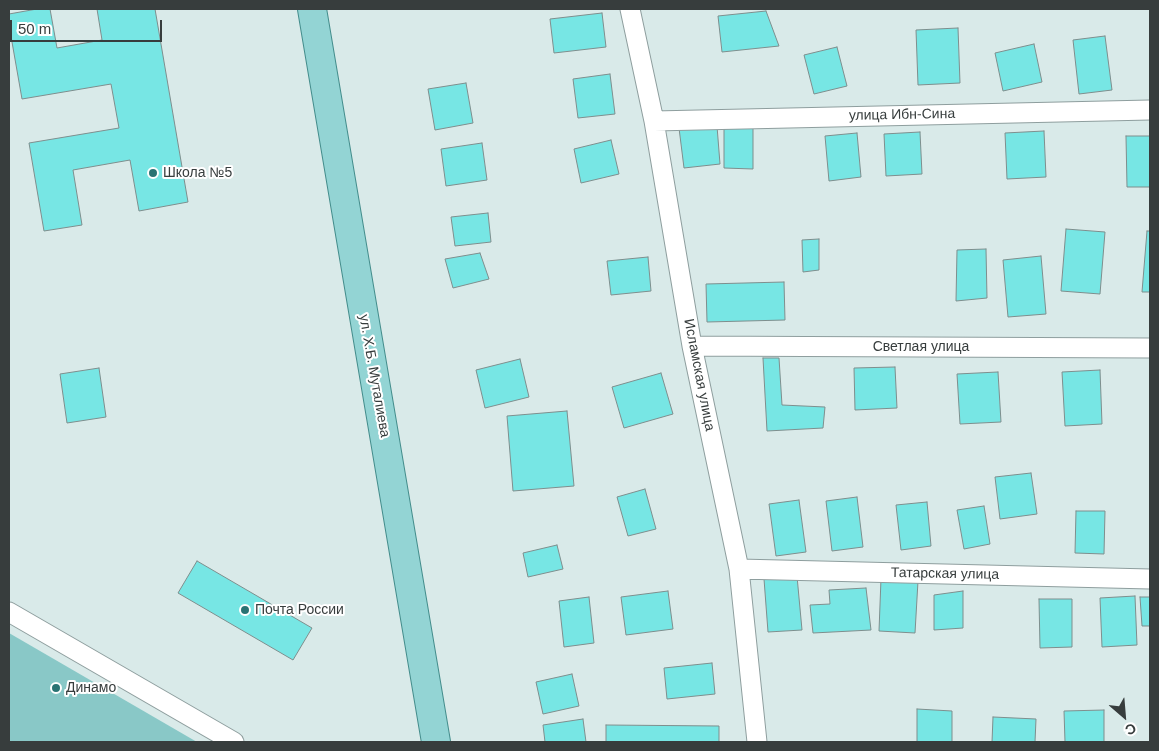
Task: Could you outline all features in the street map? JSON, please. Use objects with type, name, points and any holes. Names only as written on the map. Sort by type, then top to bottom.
[{"type":"main road","name":"ул. Х.Б. Муталиева","points":[[312,9],[436,742]]},
{"type":"street","name":"Исламская улица","points":[[630,9],[654,121],[692,346],[739,570],[757,742]]},
{"type":"street","name":"улица Ибн-Сина","points":[[654,121],[1150,110]]},
{"type":"street","name":"Светлая улица","points":[[692,346],[1150,348]]},
{"type":"street","name":"Татарская улица","points":[[739,570],[1150,579]]},
{"type":"street","points":[[9,612],[234,742]]},
{"type":"shaded area","name":"Динамо","points":[[9,633],[197,742],[9,742]]},
{"type":"building","name":"Школа №5","points":[[37,9],[50,9],[57,48],[102,40],[97,9],[155,9],[188,202],[139,211],[130,160],[73,170],[82,225],[44,231],[29,143],[119,128],[111,84],[22,99],[9,25],[9,14]]},
{"type":"building","points":[[766,11],[779,46],[722,52],[718,16]]},
{"type":"building","points":[[602,13],[606,47],[554,53],[550,19]]},
{"type":"building","points":[[958,28],[960,83],[918,85],[916,30]]},
{"type":"building","points":[[1105,36],[1112,90],[1079,94],[1073,40]]},
{"type":"building","points":[[1034,44],[1042,82],[1003,91],[995,53]]},
{"type":"building","points":[[837,47],[847,86],[814,94],[804,55]]},
{"type":"building","points":[[610,74],[615,114],[578,118],[573,79]]},
{"type":"building","points":[[466,83],[473,123],[435,130],[428,89]]},
{"type":"building","points":[[724,124],[753,124],[753,169],[724,168]]},
{"type":"building","points":[[717,126],[720,164],[684,168],[679,128]]},
{"type":"building","points":[[1044,131],[1046,177],[1007,179],[1005,133]]},
{"type":"building","points":[[920,132],[922,174],[886,176],[884,134]]},
{"type":"building","points":[[857,133],[861,177],[829,181],[825,136]]},
{"type":"building","points":[[1126,136],[1150,136],[1150,187],[1127,187]]},
{"type":"building","points":[[611,140],[619,174],[581,183],[574,149]]},
{"type":"building","points":[[482,143],[487,180],[446,186],[441,149]]},
{"type":"building","points":[[488,213],[491,242],[455,246],[451,217]]},
{"type":"building","points":[[1066,229],[1105,232],[1100,294],[1061,291]]},
{"type":"building","points":[[1147,231],[1150,231],[1150,292],[1142,292]]},
{"type":"building","points":[[819,239],[819,270],[803,272],[802,240]]},
{"type":"building","points":[[986,249],[987,298],[956,301],[957,250]]},
{"type":"building","points":[[480,253],[489,279],[453,288],[445,259]]},
{"type":"building","points":[[1041,256],[1046,314],[1008,317],[1003,260]]},
{"type":"building","points":[[648,257],[651,291],[611,295],[607,261]]},
{"type":"building","points":[[784,282],[785,320],[707,322],[706,284]]},
{"type":"building","points":[[763,358],[779,358],[782,405],[825,407],[823,428],[767,431]]},
{"type":"building","points":[[520,359],[529,397],[485,408],[476,370]]},
{"type":"building","points":[[895,367],[897,408],[855,410],[854,368]]},
{"type":"building","points":[[99,368],[106,417],[67,423],[60,374]]},
{"type":"building","points":[[1100,370],[1102,424],[1065,426],[1062,372]]},
{"type":"building","points":[[998,372],[1001,422],[960,424],[957,374]]},
{"type":"building","points":[[661,373],[673,414],[624,428],[612,387]]},
{"type":"building","points":[[567,411],[574,486],[513,491],[507,416]]},
{"type":"building","points":[[1031,473],[1037,514],[1000,519],[995,477]]},
{"type":"building","points":[[645,489],[656,529],[628,536],[617,497]]},
{"type":"building","points":[[857,497],[863,547],[832,551],[826,501]]},
{"type":"building","points":[[799,500],[806,552],[776,556],[769,504]]},
{"type":"building","points":[[927,502],[931,546],[901,550],[896,505]]},
{"type":"building","points":[[984,506],[990,544],[964,549],[957,510]]},
{"type":"building","points":[[1076,511],[1105,511],[1104,554],[1075,553]]},
{"type":"building","points":[[557,545],[563,569],[528,577],[523,553]]},
{"type":"building","name":"Почта России","points":[[197,561],[312,628],[293,660],[178,593]]},
{"type":"building","points":[[797,576],[802,630],[768,632],[764,579]]},
{"type":"building","points":[[881,579],[918,581],[915,633],[879,631]]},
{"type":"building","points":[[866,588],[871,630],[813,633],[810,605],[830,604],[829,590]]},
{"type":"building","points":[[668,591],[673,629],[626,635],[621,597]]},
{"type":"building","points":[[963,591],[963,628],[934,630],[934,595]]},
{"type":"building","points":[[1135,596],[1137,645],[1102,647],[1100,598]]},
{"type":"building","points":[[589,597],[594,643],[564,647],[559,601]]},
{"type":"building","points":[[1140,597],[1150,597],[1150,626],[1142,626]]},
{"type":"building","points":[[1039,599],[1072,599],[1072,647],[1040,648]]},
{"type":"building","points":[[712,663],[715,694],[667,699],[664,668]]},
{"type":"building","points":[[572,674],[579,706],[543,714],[536,682]]},
{"type":"building","points":[[917,709],[952,711],[952,742],[917,742]]},
{"type":"building","points":[[1104,710],[1104,742],[1065,742],[1064,711]]},
{"type":"building","points":[[993,717],[1036,719],[1035,742],[992,742]]},
{"type":"building","points":[[583,719],[586,742],[545,742],[543,725]]},
{"type":"building","points":[[606,725],[719,726],[719,742],[606,742]]},
{"type":"place","name":"Школа №5","points":[[153,173]]},
{"type":"place","name":"Почта России","points":[[245,610]]},
{"type":"place","name":"Динамо","points":[[56,688]]}]
